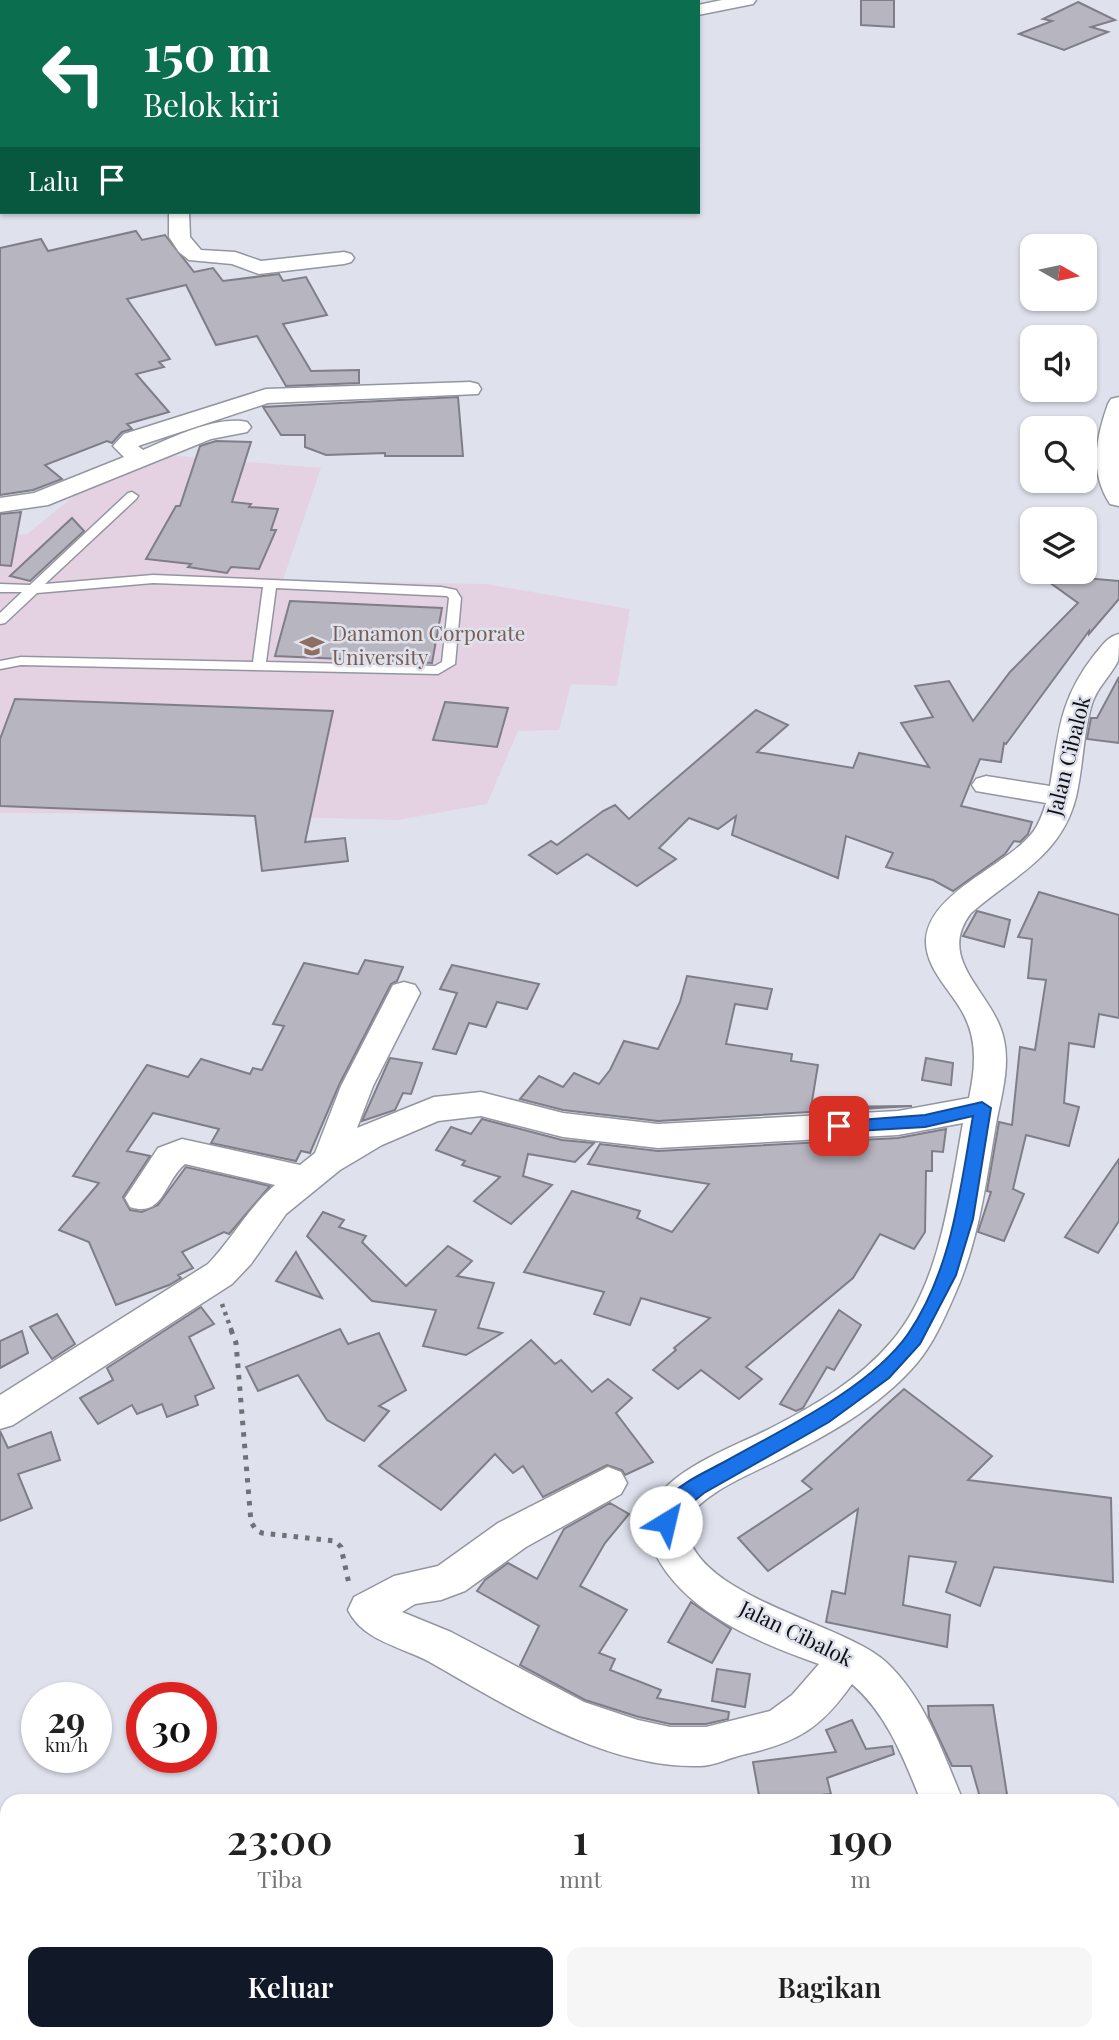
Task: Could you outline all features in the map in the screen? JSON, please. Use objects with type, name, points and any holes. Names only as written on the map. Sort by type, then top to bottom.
[{"type":"street","points":[[700,10],[747,0]]},
{"type":"street","points":[[179,214],[177,223],[181,242],[196,256],[235,258],[258,268],[344,258]]},
{"type":"street","points":[[139,459],[125,446],[132,439],[266,396],[470,389]]},
{"type":"street","points":[[1119,404],[1106,455],[1108,475],[1119,499]]},
{"type":"street","points":[[0,505],[39,500],[205,433],[239,427]]},
{"type":"street","name":"Jalan Cibalok","points":[[939,1794],[920,1746],[906,1721],[873,1677],[848,1657],[778,1629],[728,1601],[697,1579],[673,1551],[667,1531],[667,1514],[677,1502],[703,1483],[788,1437],[855,1395],[908,1348],[934,1301],[952,1262],[964,1219],[988,1075],[988,1036],[976,1010],[944,958],[941,949],[942,932],[954,911],[1025,858],[1039,845],[1054,822],[1062,797],[1078,703],[1091,679],[1119,642]]},
{"type":"street","points":[[986,785],[1062,797]]},
{"type":"street","points":[[317,1170],[394,1020],[404,993]]},
{"type":"street","points":[[0,1414],[211,1281],[231,1265],[274,1205],[317,1170],[370,1136],[419,1114],[466,1103],[494,1106],[563,1125],[658,1136],[898,1124],[982,1108]]},
{"type":"street","points":[[142,1198],[170,1157],[182,1152],[317,1170]]},
{"type":"street","points":[[608,1483],[512,1535],[451,1579],[408,1588],[368,1610],[386,1625],[439,1645],[510,1688],[581,1720],[649,1743],[685,1748],[705,1747],[780,1726],[820,1697],[848,1657]]},
{"type":"lane","points":[[0,620],[132,496]]},
{"type":"lane","points":[[0,588],[34,589],[153,579],[448,592],[455,598],[449,664],[438,670],[21,661],[0,664]]},
{"type":"lane","points":[[260,666],[270,585]]},
{"type":"path","points":[[211,1281],[236,1343],[243,1466],[251,1522],[256,1530],[262,1533],[331,1539],[339,1544],[350,1588],[368,1610]]},
{"type":"shaded area","name":"Danamon Corporate University","points":[[167,455],[321,468],[283,580],[486,584],[630,609],[617,686],[571,684],[559,730],[518,731],[487,804],[398,820],[0,813],[0,536],[27,534],[74,496]]},
{"type":"building","points":[[861,0],[894,0],[894,27],[861,25]]},
{"type":"building","points":[[1078,2],[1115,20],[1091,27],[1108,32],[1064,50],[1019,34],[1052,21],[1043,19]]},
{"type":"building","points":[[136,231],[142,240],[165,235],[194,272],[213,268],[223,281],[279,274],[283,281],[306,277],[327,315],[283,324],[311,371],[359,370],[359,383],[286,386],[257,336],[216,345],[186,285],[127,299],[170,359],[159,362],[164,367],[136,374],[169,412],[127,424],[132,429],[122,432],[112,443],[107,441],[45,465],[62,479],[33,490],[0,495],[0,248],[41,239],[48,251]]},
{"type":"building","points":[[458,397],[463,456],[385,456],[385,453],[326,455],[305,447],[305,435],[281,435],[263,407]]},
{"type":"building","points":[[216,441],[251,442],[232,502],[251,504],[249,507],[278,509],[271,530],[276,530],[259,569],[231,567],[227,573],[188,567],[191,564],[146,559],[176,506],[180,506],[200,446]]},
{"type":"building","points":[[21,512],[11,566],[0,565],[0,514]]},
{"type":"building","points":[[72,518],[84,531],[30,581],[10,576]]},
{"type":"building","points":[[1097,579],[1119,581],[1119,599],[1089,634],[1089,631],[1006,744],[1004,743],[1001,762],[980,759],[961,806],[1032,822],[1028,834],[1020,842],[1014,841],[1005,854],[953,891],[933,880],[886,867],[893,853],[846,836],[838,878],[732,835],[736,816],[718,829],[689,818],[659,848],[676,859],[637,886],[587,854],[557,874],[529,855],[551,841],[557,845],[615,805],[629,819],[756,710],[788,725],[757,752],[853,768],[859,753],[929,767],[901,723],[933,717],[915,686],[949,681],[973,721],[1010,672],[1078,603],[1052,584],[1097,584]]},
{"type":"building","points":[[290,601],[442,608],[432,663],[275,656]]},
{"type":"building","points":[[1119,677],[1119,743],[1087,739],[1091,718],[1097,718]]},
{"type":"building","points":[[15,699],[333,711],[305,842],[345,838],[348,861],[262,871],[255,816],[0,806],[0,739]]},
{"type":"building","points":[[445,702],[508,708],[497,747],[433,740]]},
{"type":"building","points":[[1039,892],[1119,915],[1119,1018],[1099,1014],[1094,1047],[1069,1043],[1064,1103],[1079,1107],[1069,1146],[1026,1135],[1013,1189],[1024,1194],[1004,1241],[978,1232],[991,1192],[987,1191],[999,1122],[1012,1125],[1020,1047],[1035,1050],[1046,980],[1028,978],[1032,939],[1018,937]]},
{"type":"building","points":[[977,911],[1010,920],[1004,947],[963,936]]},
{"type":"building","points":[[365,960],[403,967],[397,981],[391,984],[339,1085],[310,1153],[301,1151],[296,1161],[211,1143],[219,1129],[153,1113],[127,1151],[150,1156],[123,1197],[130,1210],[142,1212],[158,1205],[186,1167],[270,1186],[229,1234],[224,1232],[182,1252],[193,1268],[178,1275],[181,1278],[116,1305],[89,1242],[59,1230],[99,1183],[73,1176],[147,1065],[188,1077],[201,1059],[250,1074],[253,1068],[262,1070],[284,1026],[273,1024],[304,963],[358,974]]},
{"type":"building","points":[[452,965],[539,984],[527,1009],[497,1002],[486,1027],[469,1023],[456,1054],[433,1049],[457,993],[440,989]]},
{"type":"building","points":[[687,976],[772,989],[767,1009],[735,1004],[726,1044],[792,1054],[791,1061],[818,1065],[811,1107],[912,1106],[658,1121],[563,1110],[520,1099],[539,1076],[563,1087],[574,1073],[599,1084],[610,1070],[624,1041],[658,1049],[680,1002]]},
{"type":"building","points":[[390,1058],[422,1063],[411,1094],[403,1093],[395,1110],[362,1121]]},
{"type":"building","points":[[926,1058],[953,1063],[951,1085],[922,1080]]},
{"type":"building","points":[[482,1119],[562,1140],[594,1143],[575,1162],[528,1154],[523,1176],[552,1185],[511,1224],[474,1201],[500,1177],[462,1165],[465,1161],[436,1150],[451,1127],[471,1134]]},
{"type":"building","points":[[946,1129],[943,1152],[932,1151],[932,1171],[926,1171],[925,1232],[914,1249],[880,1234],[853,1278],[746,1367],[762,1379],[739,1399],[701,1370],[678,1389],[653,1370],[710,1318],[641,1298],[630,1325],[594,1314],[604,1292],[524,1272],[572,1191],[640,1211],[637,1218],[672,1232],[709,1184],[588,1164],[600,1144],[658,1151],[898,1138]]},
{"type":"building","points":[[1119,1159],[1119,1221],[1098,1253],[1065,1237]]},
{"type":"building","points":[[323,1212],[344,1220],[339,1227],[366,1236],[362,1242],[406,1286],[448,1246],[472,1261],[457,1276],[494,1283],[478,1328],[502,1333],[466,1355],[423,1346],[436,1310],[372,1301],[307,1236]]},
{"type":"building","points":[[296,1252],[322,1298],[276,1281]]},
{"type":"building","points":[[201,1307],[214,1324],[189,1337],[214,1388],[195,1396],[198,1405],[167,1417],[162,1404],[137,1414],[132,1405],[98,1424],[80,1398],[113,1380],[107,1368]]},
{"type":"building","points":[[839,1310],[861,1325],[834,1370],[827,1367],[803,1408],[796,1411],[780,1404]]},
{"type":"building","points":[[57,1314],[75,1344],[52,1359],[30,1327]]},
{"type":"building","points":[[340,1329],[348,1344],[379,1333],[406,1390],[379,1406],[389,1411],[364,1441],[327,1420],[298,1375],[258,1391],[246,1367]]},
{"type":"building","points":[[22,1331],[28,1353],[0,1368],[0,1341]]},
{"type":"building","points":[[531,1340],[555,1364],[561,1360],[592,1392],[608,1379],[632,1398],[616,1413],[653,1462],[625,1475],[622,1470],[607,1465],[543,1497],[523,1466],[513,1473],[495,1454],[441,1510],[379,1466]]},
{"type":"building","points":[[904,1389],[992,1456],[968,1480],[1111,1498],[1113,1582],[994,1567],[980,1606],[946,1592],[956,1562],[909,1556],[903,1605],[950,1615],[947,1647],[826,1622],[832,1591],[845,1594],[858,1509],[768,1571],[738,1538],[812,1489],[802,1481]]},
{"type":"building","points":[[0,1431],[8,1448],[51,1432],[60,1460],[18,1474],[32,1508],[0,1521]]},
{"type":"building","points":[[610,1503],[629,1514],[605,1543],[580,1586],[627,1610],[599,1653],[615,1659],[610,1670],[661,1690],[657,1698],[729,1712],[728,1719],[706,1724],[670,1724],[585,1700],[520,1665],[539,1626],[477,1591],[485,1580],[508,1563],[537,1579],[564,1529]]},
{"type":"building","points":[[691,1602],[731,1629],[712,1663],[668,1642]]},
{"type":"building","points":[[717,1669],[750,1674],[745,1707],[712,1701]]},
{"type":"building","points":[[993,1705],[1007,1794],[979,1794],[971,1766],[952,1766],[929,1717],[928,1706]]},
{"type":"building","points":[[852,1720],[866,1749],[892,1746],[894,1754],[827,1778],[831,1794],[759,1794],[753,1762],[836,1752],[826,1730]]},
{"type":"place","name":"Danamon Corporate University","points":[[312,646]]},
{"type":"route","points":[[666,1522],[671,1508],[697,1487],[822,1417],[882,1373],[902,1355],[914,1339],[947,1275],[964,1219],[982,1108],[925,1121],[839,1126]]}]
